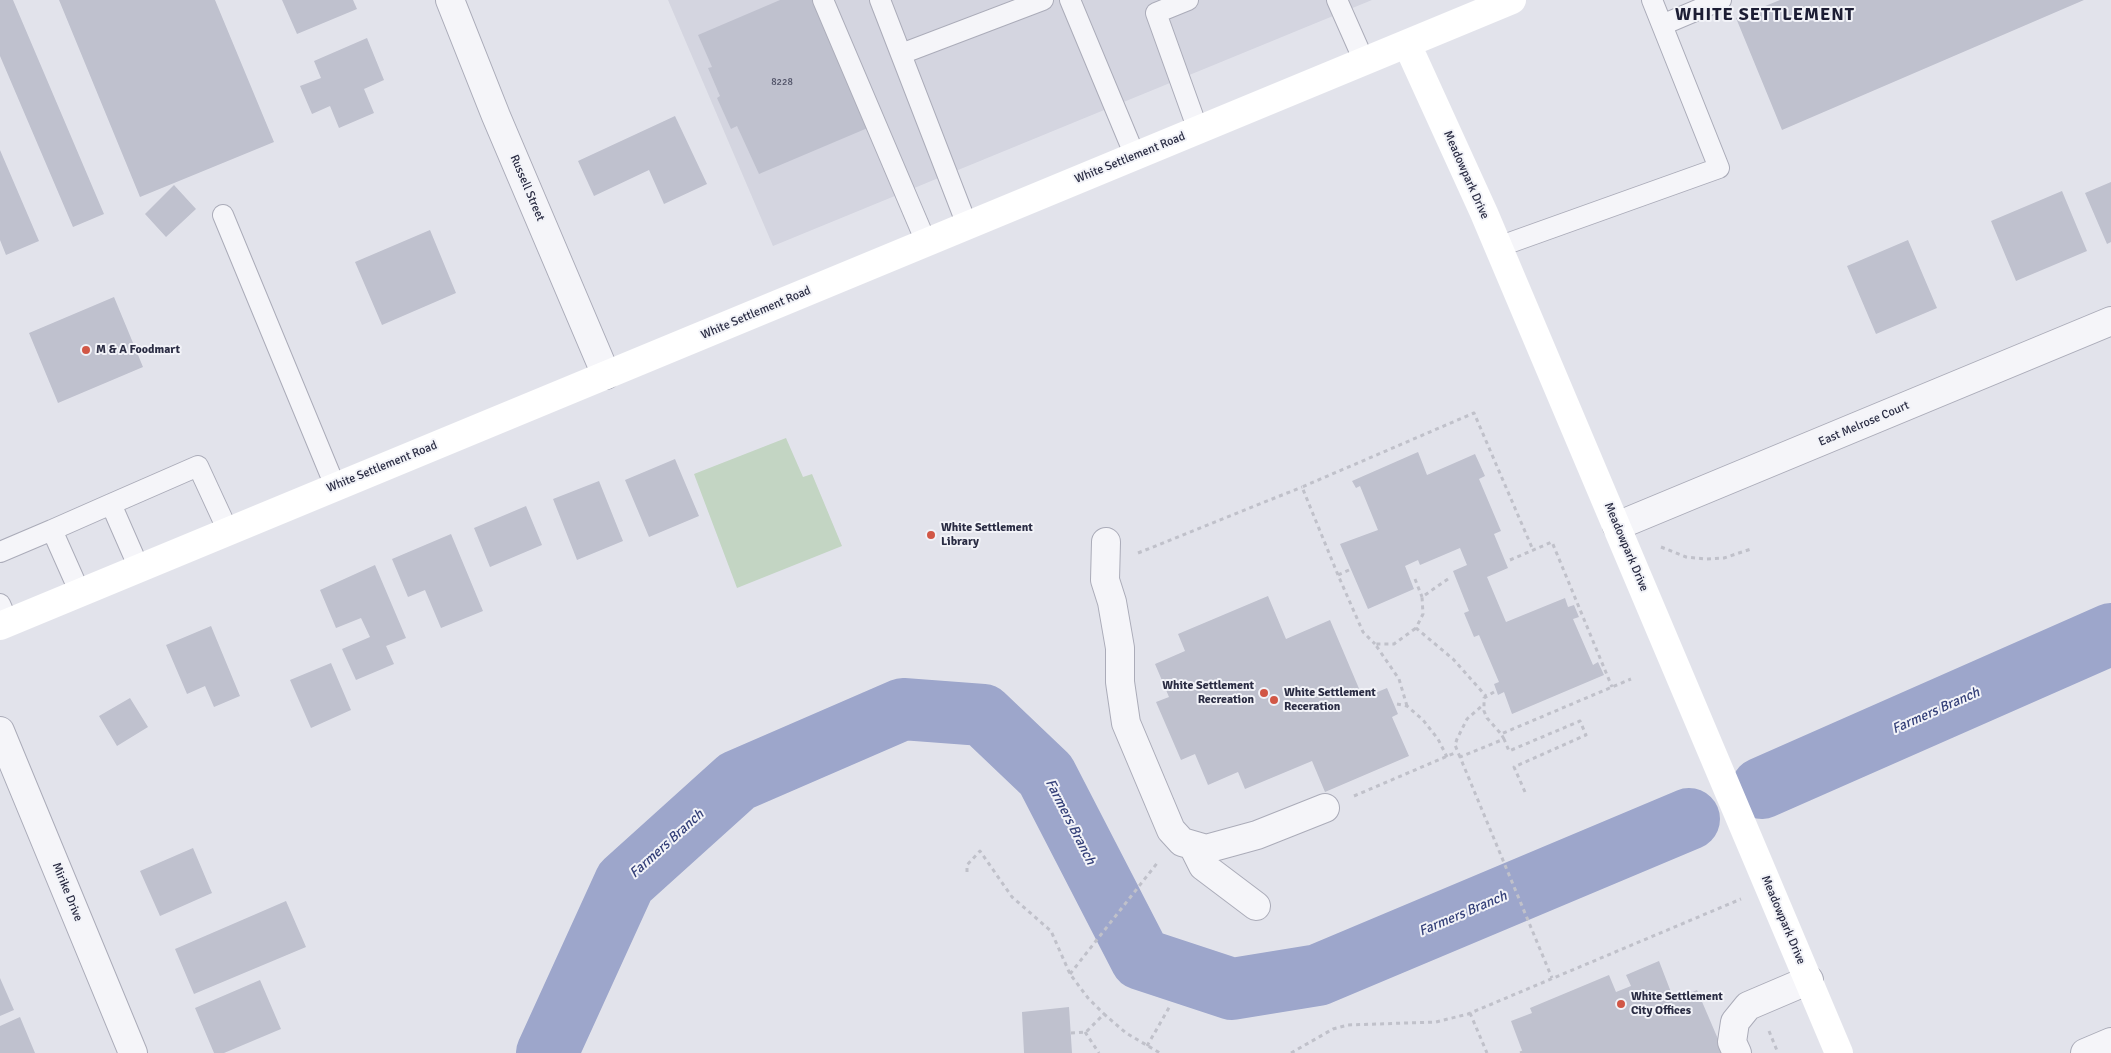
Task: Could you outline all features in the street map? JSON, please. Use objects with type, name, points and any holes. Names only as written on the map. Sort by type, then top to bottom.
[{"type":"main road","name":"White Settlement Road","points":[[3,617],[80,593],[1512,0]]},
{"type":"main road","name":"Meadowpark Drive","points":[[1407,44],[1498,247],[1840,1053]]},
{"type":"street","name":"Russell Street","points":[[450,0],[496,116],[606,375]]},
{"type":"street","name":"East Melrose Court","points":[[1617,526],[2111,321]]},
{"type":"street","points":[[1106,542],[1105,580],[1112,602],[1120,648],[1120,682],[1126,723],[1171,830],[1182,842],[1206,849],[1257,834],[1325,808]]},
{"type":"street","name":"Mirike Drive","points":[[0,731],[133,1053]]},
{"type":"street","points":[[1193,846],[1203,866],[1256,906]]},
{"type":"street","points":[[1737,1053],[1732,1042],[1735,1022],[1748,1006],[1809,980]]},
{"type":"street","points":[[2085,1053],[2111,1042]]},
{"type":"lane","points":[[823,0],[926,242]]},
{"type":"lane","points":[[880,0],[967,226]]},
{"type":"lane","points":[[900,54],[1043,0]]},
{"type":"lane","points":[[1070,0],[1135,156]]},
{"type":"lane","points":[[1188,0],[1156,13],[1198,130]]},
{"type":"lane","points":[[1337,0],[1364,61]]},
{"type":"lane","points":[[1498,247],[1719,168],[1652,0]]},
{"type":"lane","points":[[1662,25],[1721,0]]},
{"type":"lane","points":[[223,215],[336,486]]},
{"type":"lane","points":[[0,552],[198,466],[228,531]]},
{"type":"lane","points":[[111,504],[139,568]]},
{"type":"lane","points":[[52,530],[80,593]]},
{"type":"path","points":[[1131,556],[1302,487],[1474,413],[1533,550]]},
{"type":"path","points":[[1302,487],[1363,632],[1375,644],[1399,679],[1406,706]]},
{"type":"path","points":[[1642,516],[1655,545],[1686,557],[1724,558],[1751,549]]},
{"type":"path","points":[[1510,560],[1552,542],[1612,687]]},
{"type":"path","points":[[1338,575],[1349,570]]},
{"type":"path","points":[[1375,644],[1394,644],[1416,628],[1423,614],[1422,597],[1415,579]]},
{"type":"path","points":[[1422,597],[1448,580]]},
{"type":"path","points":[[1416,628],[1453,659],[1486,696]]},
{"type":"path","points":[[1501,734],[1632,680]]},
{"type":"path","points":[[1494,692],[1486,696],[1484,704],[1487,718],[1501,734],[1509,751],[1580,721],[1586,735],[1514,767],[1525,792]]},
{"type":"path","points":[[1397,704],[1406,706],[1416,712],[1438,738],[1447,757]]},
{"type":"path","points":[[1484,704],[1467,719],[1455,745],[1552,978]]},
{"type":"path","points":[[1460,757],[1504,739]]},
{"type":"path","points":[[1325,808],[1457,752]]},
{"type":"path","points":[[967,872],[967,865],[980,851],[1012,897],[1051,931],[1070,974],[1088,998],[1126,1033],[1160,1053]]},
{"type":"path","points":[[1070,974],[1161,859]]},
{"type":"path","points":[[1291,1053],[1333,1029],[1348,1025],[1436,1022],[1470,1013],[1769,887]]},
{"type":"path","points":[[1147,1046],[1170,1006]]},
{"type":"path","points":[[1470,1013],[1487,1053]]},
{"type":"path","points":[[1071,1033],[1085,1032],[1104,1014]]},
{"type":"path","points":[[1085,1032],[1099,1053]]},
{"type":"shaded area","points":[[668,0],[1372,0],[773,246]]},
{"type":"green space","points":[[786,438],[803,477],[812,474],[842,546],[737,588],[694,474]]},
{"type":"building","points":[[0,0],[13,0],[104,214],[73,227],[0,56]]},
{"type":"building","points":[[59,0],[215,0],[274,142],[140,197]]},
{"type":"building","points":[[282,0],[353,0],[357,9],[297,34]]},
{"type":"building","points":[[780,0],[816,0],[870,127],[759,174],[737,126],[731,129],[717,98],[720,96],[708,68],[712,67],[698,35]]},
{"type":"building","points":[[1780,0],[2084,0],[1782,130],[1736,18]]},
{"type":"building","points":[[367,38],[384,80],[364,89],[374,113],[339,128],[330,106],[312,114],[300,86],[321,78],[314,61]]},
{"type":"building","points":[[675,116],[707,184],[664,204],[649,170],[594,196],[578,161]]},
{"type":"building","points":[[0,150],[39,241],[6,255],[0,240]]},
{"type":"building","points":[[2111,182],[2111,242],[2107,244],[2085,193]]},
{"type":"building","points":[[174,185],[196,209],[166,237],[145,214]]},
{"type":"building","points":[[2062,191],[2087,251],[2016,281],[1991,221]]},
{"type":"building","points":[[430,230],[456,293],[382,325],[355,262]]},
{"type":"building","points":[[1908,240],[1937,308],[1876,334],[1847,266]]},
{"type":"building","name":"M & A Foodmart","points":[[114,297],[143,367],[58,403],[29,333]]},
{"type":"building","points":[[1418,452],[1427,475],[1475,454],[1485,476],[1479,479],[1501,531],[1494,534],[1508,568],[1487,577],[1506,622],[1565,598],[1568,607],[1574,605],[1579,617],[1573,619],[1593,665],[1598,662],[1604,675],[1512,714],[1504,692],[1498,695],[1494,684],[1499,682],[1479,635],[1474,637],[1464,613],[1469,611],[1453,571],[1467,565],[1460,548],[1420,565],[1418,560],[1405,566],[1414,589],[1368,609],[1340,544],[1378,530],[1360,486],[1356,488],[1352,481]]},
{"type":"building","points":[[675,459],[699,516],[649,537],[625,480]]},
{"type":"building","points":[[599,481],[623,541],[577,560],[553,499]]},
{"type":"building","points":[[526,506],[542,545],[490,567],[474,528]]},
{"type":"building","points":[[451,534],[483,611],[441,628],[425,590],[408,597],[392,559]]},
{"type":"building","points":[[375,565],[406,638],[386,646],[394,664],[356,680],[342,649],[370,637],[361,618],[336,628],[320,590]]},
{"type":"building","name":"White Settlement Recreation","points":[[1268,596],[1286,639],[1330,620],[1363,698],[1387,688],[1398,714],[1392,717],[1409,756],[1325,792],[1312,761],[1245,789],[1238,772],[1208,785],[1195,754],[1181,760],[1156,702],[1169,697],[1155,664],[1185,651],[1178,634]]},
{"type":"building","points":[[211,626],[240,696],[214,707],[205,686],[187,694],[166,645]]},
{"type":"building","points":[[331,663],[351,710],[311,728],[290,680]]},
{"type":"building","points":[[130,698],[148,727],[117,746],[99,716]]},
{"type":"building","points":[[193,848],[212,893],[160,916],[140,871]]},
{"type":"building","points":[[286,901],[306,947],[194,994],[175,949]]},
{"type":"building","name":"White Settlement City Offices","points":[[1659,961],[1674,1000],[1697,990],[1724,1053],[1523,1053],[1511,1021],[1532,1013],[1530,1008],[1609,975],[1616,992],[1631,986],[1626,975]]},
{"type":"building","points":[[0,978],[14,1010],[0,1016]]},
{"type":"building","points":[[260,980],[281,1029],[224,1053],[214,1053],[195,1008]]},
{"type":"building","points":[[1069,1007],[1072,1053],[1024,1053],[1022,1012]]},
{"type":"building","points":[[20,1017],[35,1053],[0,1053],[0,1026]]},
{"type":"waterway","name":"Farmers Branch","points":[[1762,788],[2111,634]]},
{"type":"waterway","name":"Farmers Branch","points":[[547,1053],[625,882],[737,781],[903,709],[983,715],[1046,775],[1141,959],[1232,989],[1318,975],[1689,819]]},
{"type":"place","name":"M & A Foodmart","points":[[86,350]]},
{"type":"place","name":"White Settlement Library","points":[[931,535]]},
{"type":"place","name":"White Settlement Recreation","points":[[1264,693]]},
{"type":"place","name":"White Settlement Receration","points":[[1274,700]]},
{"type":"place","name":"White Settlement City Offices","points":[[1621,1004]]},
{"type":"district","name":"WHITE SETTLEMENT","points":[[1765,15]]}]
